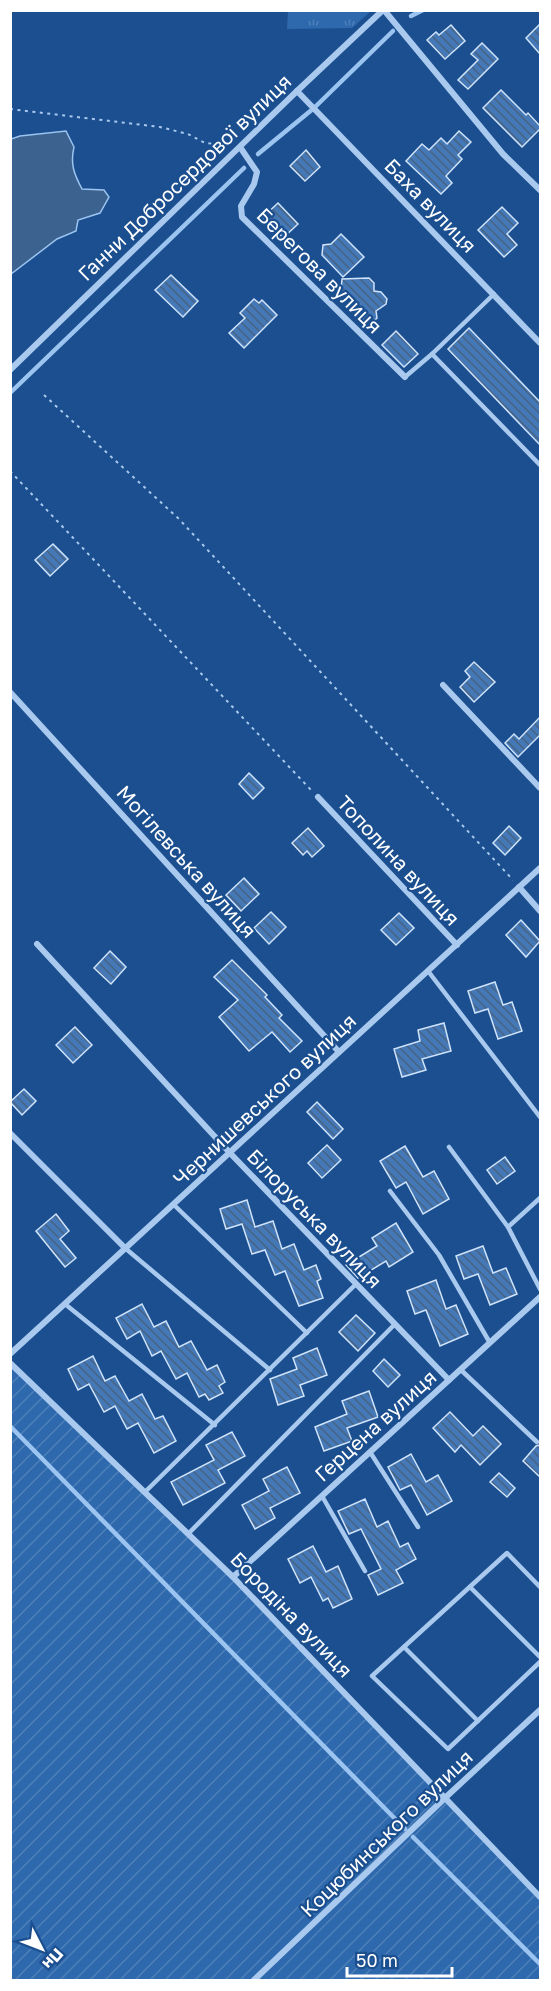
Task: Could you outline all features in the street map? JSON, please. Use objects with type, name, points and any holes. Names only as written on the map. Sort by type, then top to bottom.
[{"type":"street","name":"Ганни Добросердової вулиця","points":[[10,370],[297,90],[384,10]]},
{"type":"street","points":[[384,10],[503,154],[540,190]]},
{"type":"street","name":"Баха вулиця","points":[[297,90],[540,341]]},
{"type":"street","name":"Берегова вулиця","points":[[240,147],[258,172],[241,206],[242,217],[405,377]]},
{"type":"street","points":[[443,685],[540,788]]},
{"type":"street","name":"Могілевська вулиця","points":[[10,692],[339,1052]]},
{"type":"street","name":"Тополина вулиця","points":[[318,797],[457,945]]},
{"type":"street","name":"Чернишевського вулиця","points":[[10,1354],[540,868]]},
{"type":"street","points":[[519,887],[540,911]]},
{"type":"street","name":"Білоруська вулиця","points":[[37,944],[230,1153],[449,1380]]},
{"type":"street","points":[[10,1133],[125,1248]]},
{"type":"street","name":"Герцена вулиця","points":[[233,1577],[540,1297]]},
{"type":"street","name":"Бородіна вулиця","points":[[10,1363],[233,1577],[540,1897]]},
{"type":"street","name":"Коцюбинського вулиця","points":[[254,1980],[540,1710]]},
{"type":"lane","points":[[405,377],[494,294]]},
{"type":"lane","points":[[432,354],[540,465]]},
{"type":"lane","points":[[428,971],[540,1117]]},
{"type":"lane","points":[[448,1147],[508,1227],[540,1289]]},
{"type":"lane","points":[[390,1191],[439,1255],[490,1343]]},
{"type":"lane","points":[[508,1227],[540,1198]]},
{"type":"lane","points":[[173,1204],[307,1332]]},
{"type":"lane","points":[[125,1248],[270,1370]]},
{"type":"lane","points":[[145,1492],[356,1284]]},
{"type":"lane","points":[[65,1304],[215,1425]]},
{"type":"lane","points":[[189,1533],[395,1324]]},
{"type":"lane","points":[[461,1370],[537,1442]]},
{"type":"lane","points":[[370,1452],[418,1527]]},
{"type":"lane","points":[[322,1496],[365,1571]]},
{"type":"lane","points":[[540,1587],[507,1553],[372,1677],[448,1749],[540,1662]]},
{"type":"lane","points":[[470,1587],[540,1657]]},
{"type":"lane","points":[[404,1647],[478,1721]]},
{"type":"path","points":[[10,109],[160,127],[188,134],[205,143],[240,147]]},
{"type":"path","points":[[44,395],[179,519],[519,887]]},
{"type":"path","points":[[10,471],[318,797]]},
{"type":"green space","points":[[288,10],[371,11],[352,28],[287,29]]},
{"type":"green space","points":[[10,1364],[233,1577],[540,1897],[540,1980],[11,1980]]},
{"type":"shaded area","points":[[66,131],[74,147],[72,159],[82,189],[104,190],[109,197],[100,213],[78,220],[76,231],[57,239],[11,274],[11,139]]},
{"type":"building","points":[[540,24],[540,54],[526,38]]},
{"type":"building","points":[[451,25],[465,41],[445,59],[427,40],[436,32],[439,35]]},
{"type":"building","points":[[482,43],[498,59],[468,89],[458,80],[478,60],[471,54]]},
{"type":"building","points":[[501,90],[540,126],[540,129],[522,147],[483,108]]},
{"type":"building","points":[[459,131],[471,142],[458,155],[462,159],[446,176],[452,183],[441,194],[406,161],[422,144],[429,150],[441,138],[447,144]]},
{"type":"building","points":[[306,150],[320,167],[305,181],[290,166]]},
{"type":"building","points":[[278,203],[298,224],[283,238],[263,217]]},
{"type":"building","points":[[502,207],[518,223],[507,234],[517,245],[504,257],[478,230]]},
{"type":"building","points":[[341,234],[364,257],[343,277],[322,255],[323,245],[331,244]]},
{"type":"building","points":[[171,275],[198,301],[183,317],[155,290]]},
{"type":"building","points":[[369,278],[374,283],[374,291],[381,292],[387,299],[386,304],[376,311],[377,318],[373,322],[362,319],[362,313],[355,313],[356,308],[347,308],[348,301],[340,301],[342,279]]},
{"type":"building","points":[[254,299],[259,303],[262,300],[277,315],[244,348],[229,333],[245,318],[240,313]]},
{"type":"building","points":[[469,328],[540,402],[540,445],[448,349]]},
{"type":"building","points":[[396,331],[418,354],[404,367],[382,345]]},
{"type":"building","points":[[53,544],[68,559],[50,576],[35,560]]},
{"type":"building","points":[[474,662],[495,682],[474,702],[460,687],[470,677],[465,671]]},
{"type":"building","points":[[540,717],[540,735],[518,757],[505,743],[514,734],[519,739]]},
{"type":"building","points":[[249,773],[264,788],[253,799],[239,784]]},
{"type":"building","points":[[509,826],[521,838],[505,855],[493,843]]},
{"type":"building","points":[[308,828],[324,846],[312,857],[307,851],[303,855],[292,843]]},
{"type":"building","points":[[244,878],[259,894],[241,911],[226,895]]},
{"type":"building","points":[[271,912],[286,927],[269,944],[254,928]]},
{"type":"building","points":[[399,913],[414,928],[396,945],[381,930]]},
{"type":"building","points":[[521,920],[540,941],[526,957],[506,935]]},
{"type":"building","points":[[110,951],[126,967],[111,984],[94,968]]},
{"type":"building","points":[[232,960],[267,995],[265,997],[282,1015],[279,1018],[302,1041],[290,1052],[272,1032],[249,1051],[219,1017],[238,1000],[214,977]]},
{"type":"building","points":[[495,982],[503,1005],[512,1002],[522,1031],[498,1039],[488,1009],[475,1013],[468,991]]},
{"type":"building","points":[[444,1023],[451,1051],[422,1059],[426,1070],[402,1077],[394,1049],[420,1041],[418,1030]]},
{"type":"building","points":[[75,1027],[92,1045],[73,1063],[56,1045]]},
{"type":"building","points":[[24,1089],[36,1101],[22,1115],[10,1102]]},
{"type":"building","points":[[317,1102],[343,1129],[333,1139],[307,1112]]},
{"type":"building","points":[[327,1145],[341,1160],[322,1178],[308,1163]]},
{"type":"building","points":[[405,1146],[423,1177],[434,1171],[449,1199],[423,1214],[406,1182],[396,1188],[380,1161]]},
{"type":"building","points":[[505,1157],[515,1171],[497,1184],[487,1170]]},
{"type":"building","points":[[247,1200],[255,1227],[273,1221],[282,1249],[294,1244],[304,1270],[316,1265],[321,1279],[317,1281],[323,1298],[299,1306],[285,1271],[275,1275],[265,1250],[252,1254],[242,1224],[226,1229],[220,1209]]},
{"type":"building","points":[[56,1214],[69,1231],[60,1239],[76,1258],[65,1267],[36,1231]]},
{"type":"building","points":[[396,1223],[413,1252],[389,1267],[386,1261],[358,1278],[346,1265],[377,1246],[372,1238]]},
{"type":"building","points":[[483,1246],[493,1273],[506,1268],[517,1294],[490,1305],[478,1274],[464,1279],[456,1256]]},
{"type":"building","points":[[436,1280],[446,1309],[456,1305],[468,1334],[440,1346],[426,1310],[415,1314],[407,1291]]},
{"type":"building","points":[[142,1304],[154,1327],[166,1321],[179,1347],[191,1341],[207,1370],[217,1365],[225,1382],[219,1386],[223,1393],[209,1400],[205,1394],[199,1397],[187,1373],[176,1379],[161,1351],[152,1356],[140,1331],[127,1339],[116,1318]]},
{"type":"building","points":[[356,1315],[375,1333],[358,1351],[339,1332]]},
{"type":"building","points":[[317,1348],[327,1375],[300,1385],[304,1396],[278,1405],[270,1379],[297,1369],[293,1358]]},
{"type":"building","points":[[93,1356],[105,1381],[115,1376],[129,1401],[142,1394],[155,1419],[163,1416],[176,1441],[154,1453],[138,1423],[127,1429],[115,1406],[104,1412],[89,1384],[78,1390],[68,1369]]},
{"type":"building","points":[[384,1359],[400,1375],[388,1387],[373,1371]]},
{"type":"building","points":[[369,1391],[378,1417],[347,1428],[352,1441],[324,1451],[315,1427],[347,1414],[342,1401]]},
{"type":"building","points":[[450,1412],[473,1436],[483,1426],[501,1444],[480,1465],[461,1445],[455,1452],[433,1428]]},
{"type":"building","points":[[232,1432],[245,1456],[218,1470],[225,1483],[183,1505],[171,1482],[214,1460],[206,1445]]},
{"type":"building","points":[[540,1445],[540,1477],[523,1461],[536,1446]]},
{"type":"building","points":[[411,1454],[426,1482],[438,1475],[452,1501],[427,1515],[411,1485],[400,1490],[388,1467]]},
{"type":"building","points":[[287,1467],[300,1493],[270,1508],[275,1518],[255,1529],[242,1505],[269,1491],[263,1479]]},
{"type":"building","points":[[499,1473],[515,1488],[507,1497],[490,1482]]},
{"type":"building","points":[[365,1499],[377,1527],[388,1521],[400,1547],[408,1543],[416,1559],[396,1570],[403,1583],[378,1595],[368,1575],[381,1569],[361,1529],[349,1534],[338,1511]]},
{"type":"building","points":[[313,1546],[326,1572],[338,1566],[352,1599],[333,1608],[328,1598],[323,1601],[311,1577],[300,1583],[288,1559]]},
{"type":"waterway","points":[[411,16],[423,10]]},
{"type":"waterway","points":[[258,154],[314,108],[393,31]]},
{"type":"waterway","points":[[10,393],[244,168]]},
{"type":"waterway","points":[[10,1426],[405,1829]]},
{"type":"waterway","points":[[413,1837],[540,1964]]}]
